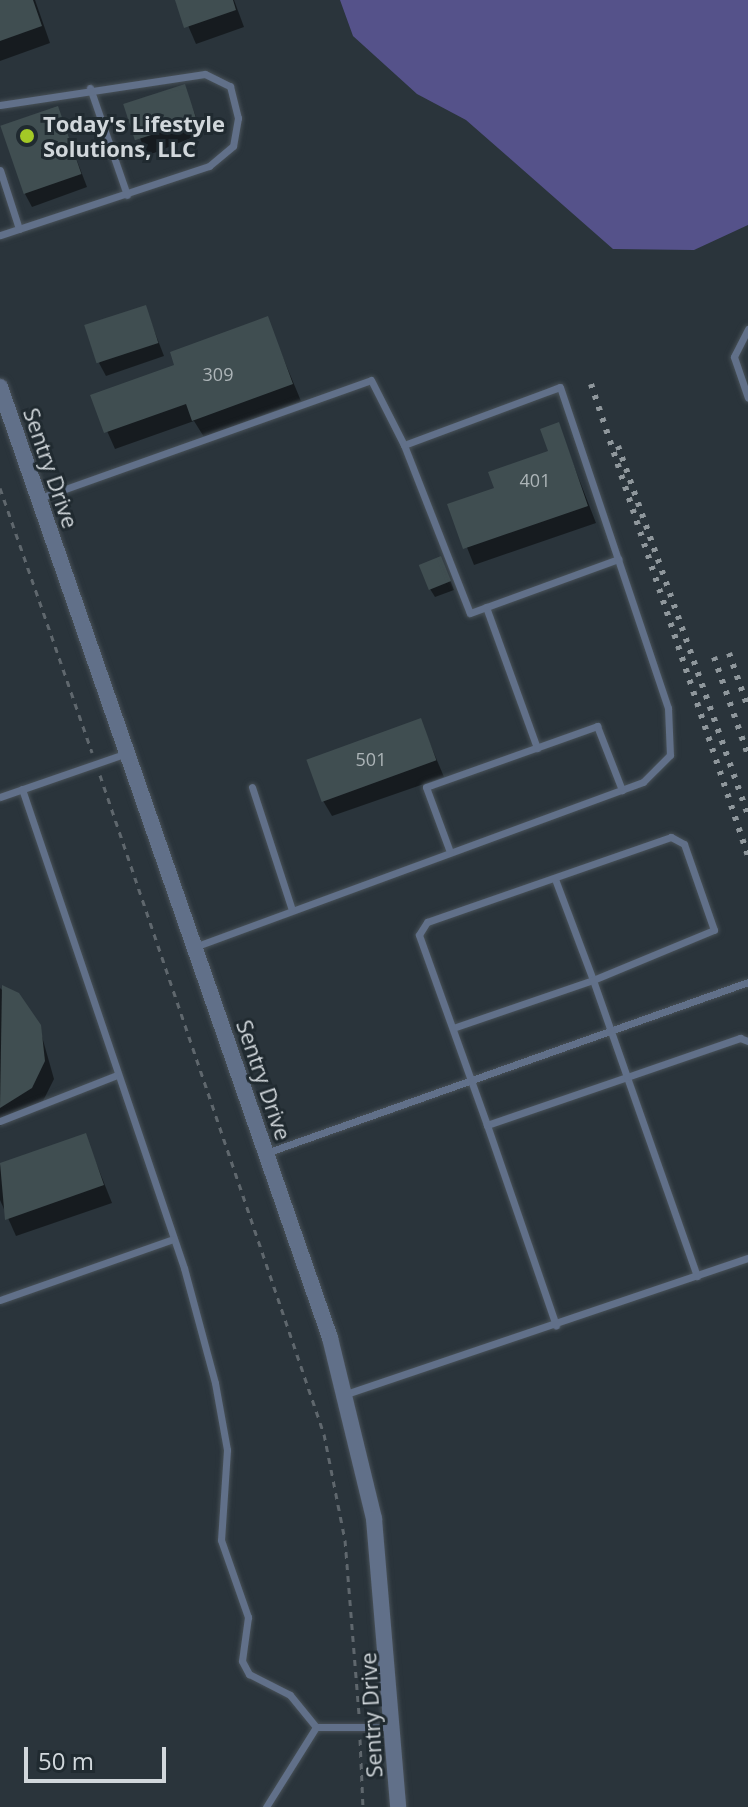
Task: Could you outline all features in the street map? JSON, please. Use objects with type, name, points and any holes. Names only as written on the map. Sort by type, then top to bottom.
[{"type":"street","name":"Sentry Drive","points":[[0,387],[266,1153],[346,1394],[374,1519],[394,1727],[398,1807]]},
{"type":"lane","points":[[0,105],[90,88],[205,74],[230,86],[238,118],[233,146],[209,166],[0,235]]},
{"type":"lane","points":[[90,88],[127,195]]},
{"type":"lane","points":[[0,170],[19,229]]},
{"type":"lane","points":[[748,329],[734,357],[748,398]]},
{"type":"lane","points":[[38,498],[371,380],[404,445],[470,613],[618,559]]},
{"type":"lane","points":[[194,947],[643,782],[670,755],[668,708],[560,387],[404,445]]},
{"type":"lane","points":[[486,607],[537,748]]},
{"type":"lane","points":[[450,852],[426,787],[597,726],[622,790]]},
{"type":"lane","points":[[0,797],[127,753]]},
{"type":"lane","points":[[252,787],[292,910]]},
{"type":"lane","points":[[22,789],[114,1076],[173,1239],[227,1450],[221,1540],[248,1617],[242,1661],[249,1674],[290,1695],[316,1727]]},
{"type":"lane","points":[[453,1028],[593,980],[714,930],[684,844],[671,837],[427,922],[419,935],[556,1325]]},
{"type":"lane","points":[[555,879],[697,1276]]},
{"type":"lane","points":[[266,1153],[748,982]]},
{"type":"lane","points":[[487,1125],[627,1077],[748,1041]]},
{"type":"lane","points":[[0,1121],[114,1076]]},
{"type":"lane","points":[[0,1300],[173,1239]]},
{"type":"lane","points":[[346,1394],[748,1258]]},
{"type":"lane","points":[[316,1727],[394,1727]]},
{"type":"lane","points":[[266,1807],[316,1727]]},
{"type":"path","points":[[0,488],[324,1434],[345,1540],[360,1726],[363,1807]]},
{"type":"shaded area","points":[[340,0],[748,0],[748,225],[694,250],[613,249],[466,120],[417,94],[353,36]]},
{"type":"building","points":[[0,0],[33,0],[42,26],[0,41]]},
{"type":"building","points":[[175,0],[233,0],[236,10],[184,28]]},
{"type":"building","points":[[185,84],[197,120],[135,140],[123,104]]},
{"type":"building","points":[[58,106],[81,174],[24,194],[0,126]]},
{"type":"building","points":[[146,305],[158,343],[97,363],[84,325]]},
{"type":"building","points":[[268,316],[293,384],[192,421],[186,404],[104,433],[90,395],[174,365],[170,352]]},
{"type":"building","points":[[559,422],[588,506],[463,549],[447,504],[494,488],[488,472],[548,451],[540,429]]},
{"type":"building","points":[[441,556],[451,581],[429,590],[419,565]]},
{"type":"building","points":[[421,718],[436,760],[322,802],[306,760]]},
{"type":"building","points":[[2,985],[19,993],[41,1025],[45,1061],[32,1088],[0,1108]]},
{"type":"building","points":[[86,1133],[104,1185],[5,1220],[0,1163]]},
{"type":"railway","points":[[591,384],[748,857]]},
{"type":"railway","points":[[618,446],[748,815]]},
{"type":"railway","points":[[729,653],[748,708]]},
{"type":"railway","points":[[714,657],[748,755]]},
{"type":"place","name":"Today's Lifestyle Solutions, LLC","points":[[27,136]]}]
